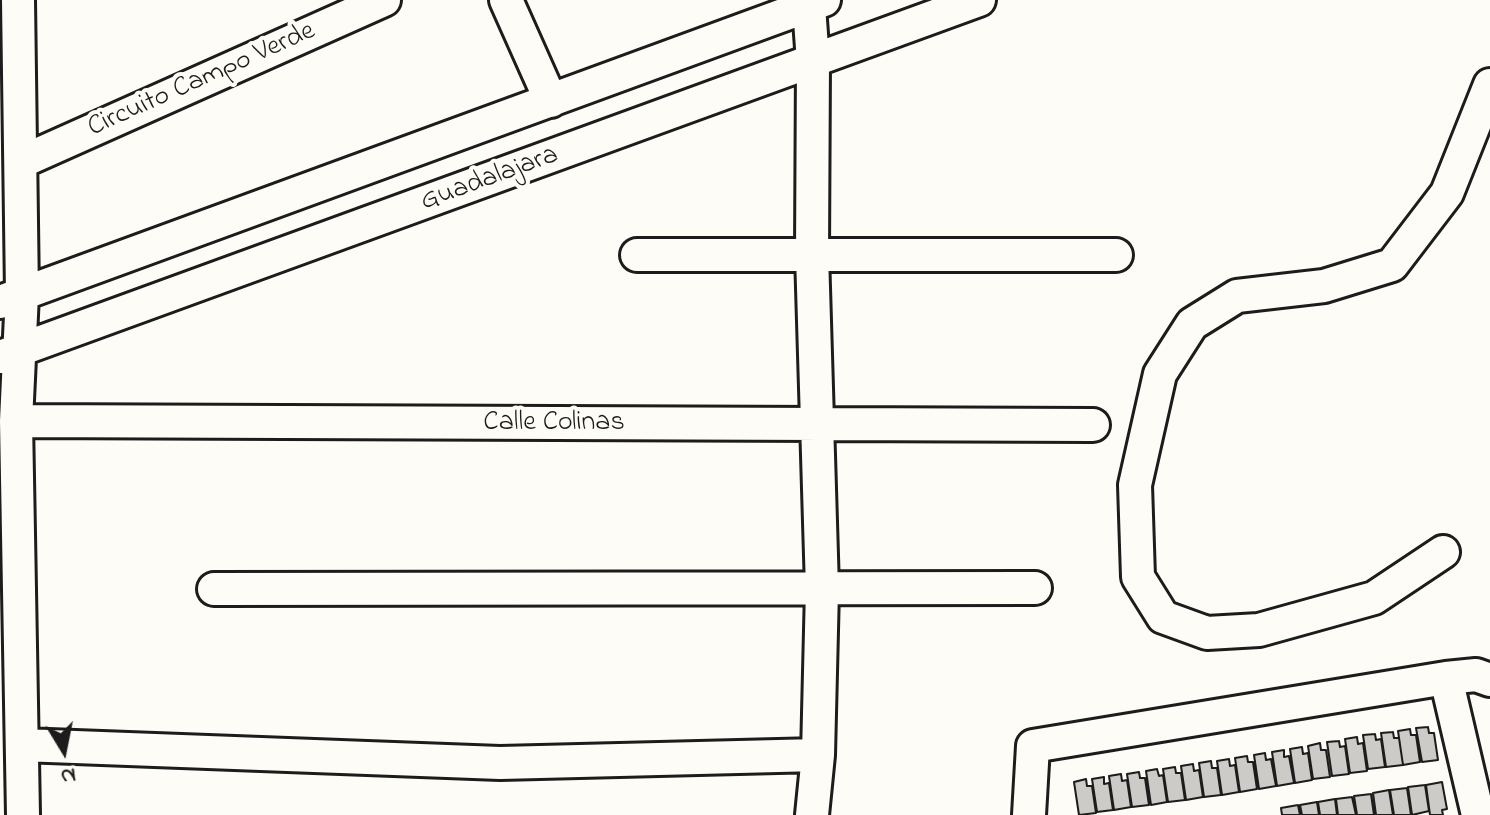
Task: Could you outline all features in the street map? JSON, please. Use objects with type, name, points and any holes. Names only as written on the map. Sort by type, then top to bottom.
[{"type":"street","points":[[18,0],[21,162],[10,354],[16,421],[23,815]]},
{"type":"street","name":"Circuito Campo Verde","points":[[21,162],[384,0]]},
{"type":"street","points":[[506,0],[551,101]]},
{"type":"street","name":"Guadalajara","points":[[10,354],[979,0]]},
{"type":"street","points":[[11,298],[816,3],[812,254],[822,589],[818,755],[812,815]]},
{"type":"street","points":[[1443,552],[1374,598],[1259,630],[1207,633],[1163,617],[1138,577],[1135,485],[1160,374],[1192,324],[1237,296],[1324,286],[1392,265],[1447,193],[1490,85]]},
{"type":"street","points":[[637,255],[1116,255]]},
{"type":"street","name":"Calle Colinas","points":[[16,421],[1093,425]]},
{"type":"street","points":[[214,589],[1035,588]]},
{"type":"street","points":[[1029,815],[1033,746],[1446,678],[1476,675],[1490,680]]},
{"type":"street","points":[[1446,678],[1478,815]]},
{"type":"street","points":[[22,745],[500,763],[818,755]]},
{"type":"building","points":[[1428,727],[1429,733],[1434,733],[1438,760],[1422,762],[1416,728]]},
{"type":"building","points":[[1410,729],[1411,735],[1416,735],[1420,762],[1403,765],[1398,731]]},
{"type":"building","points":[[1393,732],[1394,738],[1399,738],[1403,765],[1386,767],[1381,733]]},
{"type":"building","points":[[1375,734],[1376,740],[1381,739],[1385,767],[1368,769],[1363,735]]},
{"type":"building","points":[[1357,737],[1358,744],[1363,743],[1367,771],[1350,773],[1345,739]]},
{"type":"building","points":[[1339,741],[1340,747],[1345,746],[1349,774],[1332,776],[1327,742]]},
{"type":"building","points":[[1320,743],[1321,750],[1326,750],[1330,777],[1313,779],[1308,746]]},
{"type":"building","points":[[1302,747],[1303,754],[1308,753],[1312,780],[1295,783],[1290,749]]},
{"type":"building","points":[[1284,750],[1284,757],[1289,756],[1294,783],[1277,786],[1272,752]]},
{"type":"building","points":[[1265,753],[1266,760],[1271,759],[1276,786],[1259,789],[1254,755]]},
{"type":"building","points":[[1247,756],[1248,762],[1253,762],[1257,789],[1240,792],[1235,758]]},
{"type":"building","points":[[1229,759],[1230,766],[1235,765],[1239,792],[1222,795],[1217,761]]},
{"type":"building","points":[[1211,761],[1212,768],[1217,768],[1221,795],[1204,797],[1199,763]]},
{"type":"building","points":[[1193,764],[1194,771],[1199,770],[1203,797],[1186,800],[1181,766]]},
{"type":"building","points":[[1175,767],[1176,773],[1181,773],[1185,800],[1168,802],[1163,769]]},
{"type":"building","points":[[1157,769],[1159,776],[1163,775],[1167,802],[1151,805],[1146,771]]},
{"type":"building","points":[[1139,772],[1140,778],[1145,778],[1149,805],[1132,807],[1127,774]]},
{"type":"building","points":[[1121,774],[1122,781],[1127,780],[1131,807],[1114,810],[1109,776]]},
{"type":"building","points":[[1104,777],[1104,784],[1109,783],[1113,810],[1097,812],[1092,779]]},
{"type":"building","points":[[1086,779],[1087,786],[1092,786],[1096,813],[1079,815],[1074,782]]},
{"type":"building","points":[[1442,782],[1447,809],[1442,810],[1443,815],[1430,815],[1426,785]]},
{"type":"building","points":[[1425,785],[1429,811],[1412,815],[1408,787]]},
{"type":"building","points":[[1407,788],[1411,815],[1394,815],[1390,790]]},
{"type":"building","points":[[1389,790],[1393,815],[1376,815],[1373,793]]},
{"type":"building","points":[[1371,794],[1374,815],[1357,815],[1354,796]]},
{"type":"building","points":[[1352,797],[1356,815],[1338,815],[1336,799]]},
{"type":"building","points":[[1335,799],[1337,815],[1320,815],[1318,802]]},
{"type":"building","points":[[1317,802],[1319,815],[1302,815],[1300,805]]},
{"type":"building","points":[[1298,805],[1300,815],[1282,815],[1281,808]]}]
